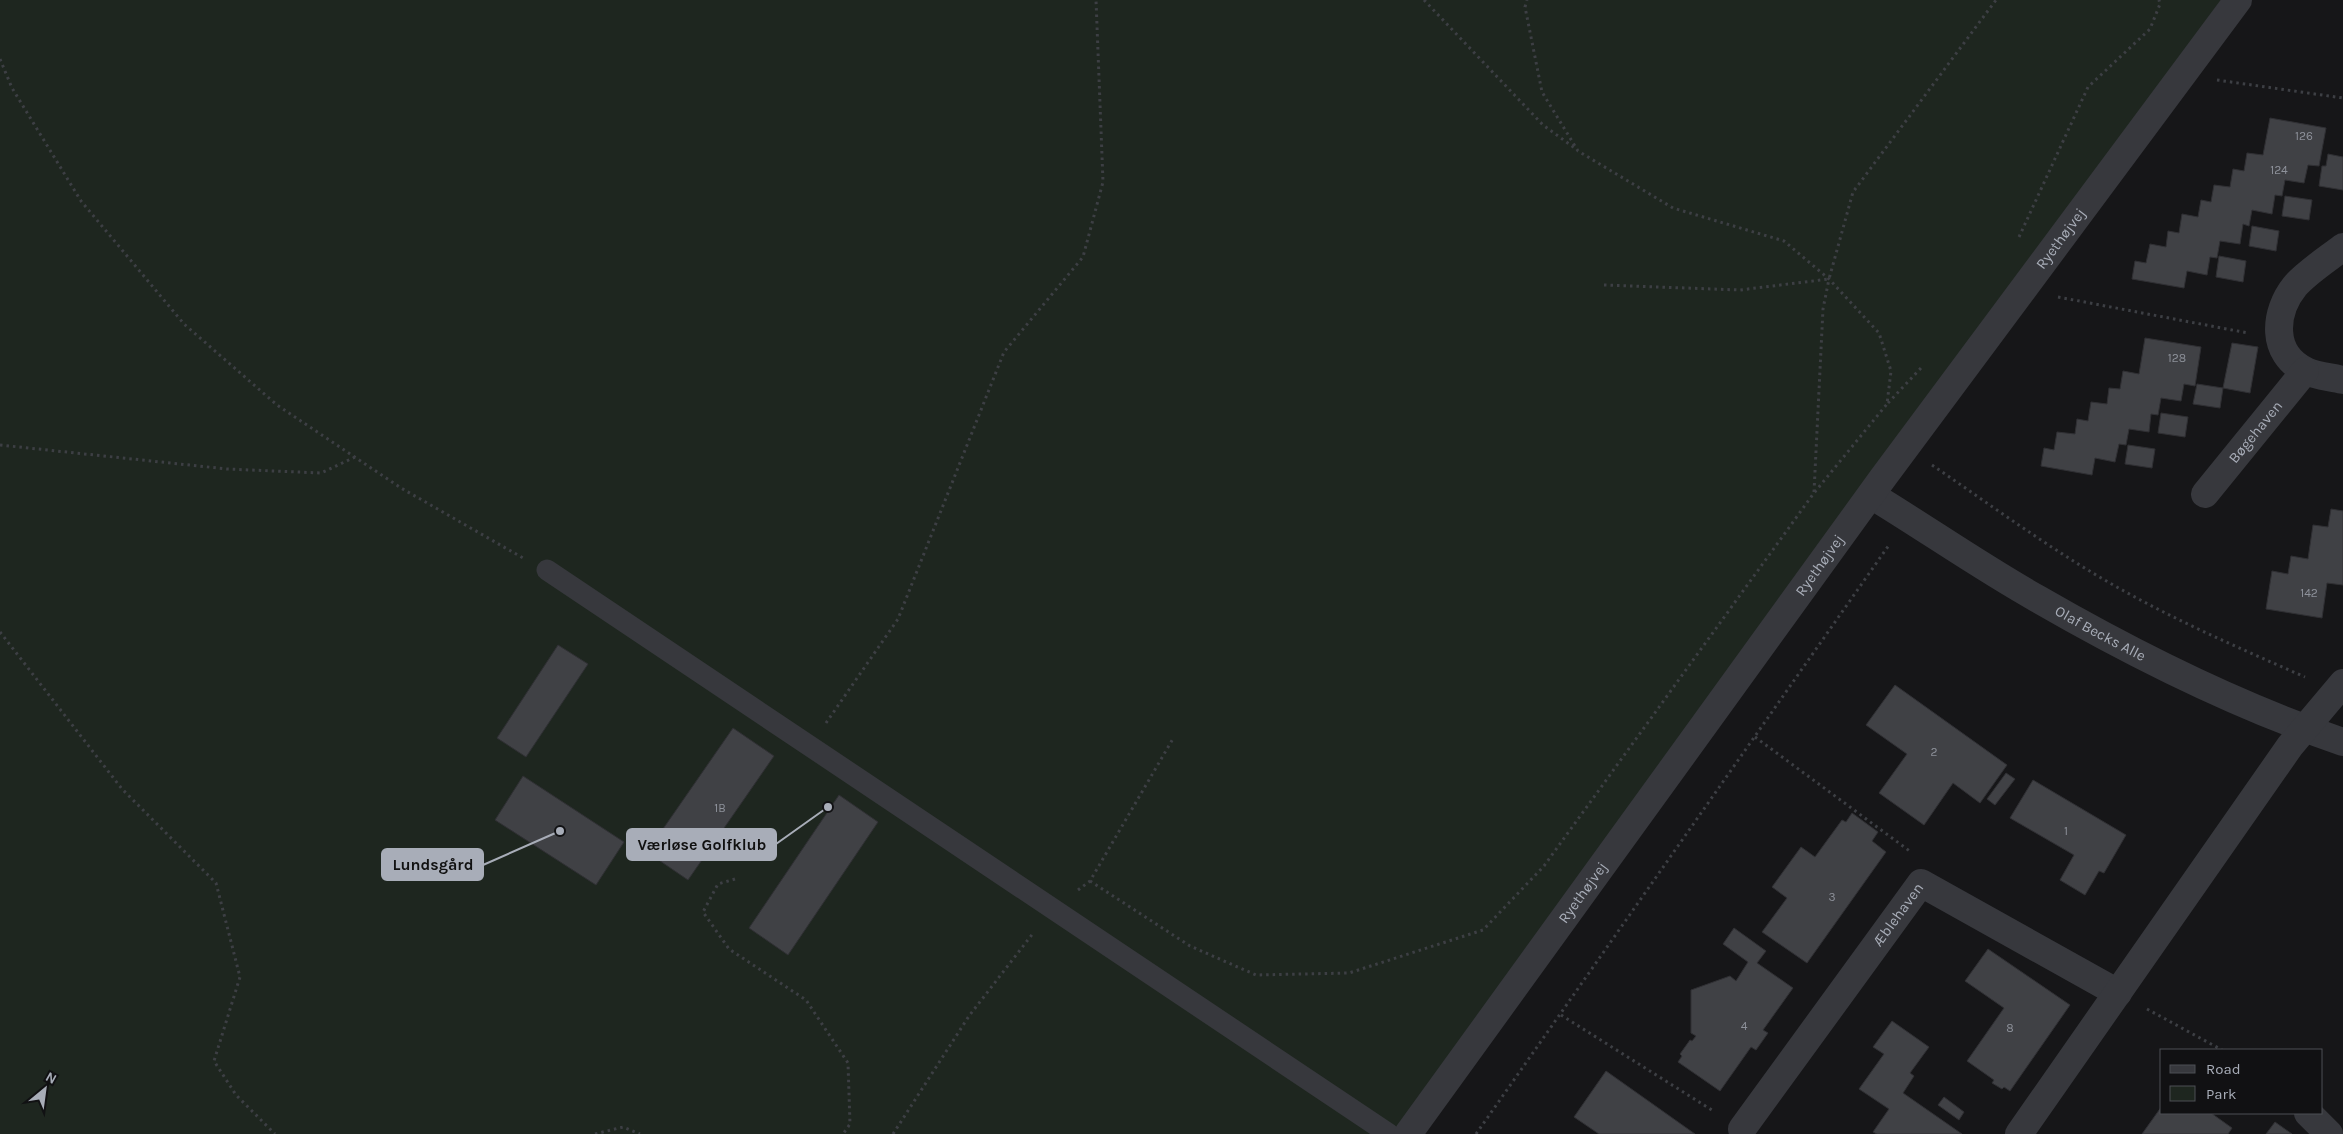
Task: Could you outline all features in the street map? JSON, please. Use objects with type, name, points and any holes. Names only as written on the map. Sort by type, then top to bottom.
[{"type":"street","name":"Ryethøjvej","points":[[1408,1134],[1906,447],[2238,0]]},
{"type":"street","points":[[2343,246],[2296,285],[2280,311],[2278,338],[2290,358],[2305,371],[2343,380]]},
{"type":"street","name":"Bøgehaven","points":[[2205,494],[2305,371]]},
{"type":"street","name":"Olaf Becks Alle","points":[[1871,495],[2037,599],[2170,670],[2303,728],[2343,742]]},
{"type":"street","points":[[2019,1134],[2303,728],[2340,687]]},
{"type":"street","name":"Æblehaven","points":[[1742,1129],[1921,883],[2118,993]]},
{"type":"street","points":[[2309,1114],[2329,1134]]},
{"type":"lane","points":[[547,570],[1389,1134]]},
{"type":"path","points":[[810,747],[898,619],[1004,352],[1083,257],[1102,182],[1096,0]]},
{"type":"path","points":[[1424,0],[1543,125],[1578,151],[1673,208],[1784,241],[1829,279],[1878,332],[1891,370],[1887,404]]},
{"type":"path","points":[[1527,0],[1525,6],[1542,92],[1578,151]]},
{"type":"path","points":[[1814,493],[1824,309],[1829,279],[1853,192],[1996,0]]},
{"type":"path","points":[[2016,243],[2088,87],[2150,29],[2160,4],[2159,0]]},
{"type":"path","points":[[0,59],[12,88],[81,201],[184,324],[277,405],[410,493],[500,546],[547,570]]},
{"type":"path","points":[[2182,76],[2343,98]]},
{"type":"path","points":[[1604,285],[1740,290],[1829,279]]},
{"type":"path","points":[[2027,285],[2063,299],[2278,338]]},
{"type":"path","points":[[1090,881],[1190,946],[1256,975],[1349,974],[1484,930],[1544,866],[1814,493],[1887,404],[1926,363]]},
{"type":"path","points":[[0,445],[227,469],[283,471],[321,472],[355,457]]},
{"type":"path","points":[[1906,447],[2033,535],[2123,590],[2204,633],[2340,687]]},
{"type":"path","points":[[1476,1134],[1908,517]]},
{"type":"path","points":[[0,632],[122,789],[216,883],[240,977],[214,1062],[236,1095],[275,1134]]},
{"type":"path","points":[[893,1134],[969,1016],[1053,908],[1090,881],[1174,737]]},
{"type":"path","points":[[1755,737],[1928,864],[1921,883]]},
{"type":"path","points":[[735,879],[718,884],[703,912],[729,949],[806,1000],[848,1063],[850,1124],[843,1134]]},
{"type":"path","points":[[2118,993],[2220,1049]]},
{"type":"path","points":[[1561,1015],[1742,1129]]},
{"type":"path","points":[[595,1134],[623,1127],[640,1134]]},
{"type":"green space","points":[[0,0],[2221,0],[1421,1134],[0,1134]]},
{"type":"building","points":[[2270,118],[2326,128],[2319,166],[2308,165],[2304,183],[2285,180],[2282,196],[2275,195],[2272,214],[2252,210],[2249,226],[2243,224],[2240,244],[2220,241],[2217,258],[2210,257],[2207,275],[2187,271],[2184,288],[2132,279],[2135,261],[2146,263],[2150,244],[2166,247],[2168,231],[2179,233],[2182,214],[2198,217],[2201,200],[2211,202],[2214,185],[2230,187],[2233,169],[2244,171],[2247,153],[2263,155]]},
{"type":"building","points":[[2328,154],[2343,157],[2343,190],[2319,186],[2322,166],[2326,166]]},
{"type":"building","points":[[2285,196],[2312,200],[2309,220],[2282,216]]},
{"type":"building","points":[[2252,226],[2279,231],[2276,251],[2249,246]]},
{"type":"building","points":[[2219,256],[2246,261],[2243,282],[2216,277]]},
{"type":"building","points":[[2145,338],[2201,347],[2195,386],[2184,384],[2181,401],[2161,398],[2158,415],[2151,414],[2149,432],[2129,429],[2126,445],[2119,444],[2115,462],[2095,458],[2092,475],[2041,466],[2044,448],[2054,450],[2057,432],[2075,434],[2077,419],[2088,421],[2091,402],[2107,404],[2109,388],[2120,389],[2123,371],[2139,374]]},
{"type":"building","points":[[2232,343],[2258,347],[2250,393],[2223,388]]},
{"type":"building","points":[[2197,384],[2223,388],[2220,408],[2193,404]]},
{"type":"building","points":[[2161,413],[2188,417],[2185,437],[2158,433]]},
{"type":"building","points":[[2128,445],[2155,449],[2152,468],[2125,464]]},
{"type":"building","points":[[2331,509],[2343,511],[2343,585],[2327,583],[2322,618],[2266,609],[2272,571],[2288,574],[2291,556],[2308,559],[2313,525],[2328,527]]},
{"type":"building","points":[[558,645],[588,664],[526,757],[497,738]]},
{"type":"building","points":[[1895,685],[2007,765],[1980,803],[1953,783],[1924,825],[1879,793],[1907,754],[1866,725]]},
{"type":"building","points":[[733,728],[774,756],[688,880],[647,852]]},
{"type":"building","points":[[2006,773],[2015,779],[1995,805],[1987,799]]},
{"type":"building","points":[[523,776],[624,842],[596,885],[495,820]]},
{"type":"building","points":[[2033,780],[2126,835],[2104,873],[2099,871],[2085,895],[2060,880],[2074,855],[2010,818]]},
{"type":"building","points":[[839,795],[878,822],[788,955],[749,928]]},
{"type":"building","points":[[1852,813],[1878,832],[1872,841],[1886,852],[1807,963],[1762,932],[1787,898],[1772,887],[1801,847],[1815,857],[1842,820],[1846,822]]},
{"type":"building","points":[[1734,928],[1766,951],[1757,963],[1793,988],[1763,1030],[1768,1033],[1756,1050],[1751,1047],[1720,1091],[1678,1062],[1682,1056],[1680,1054],[1690,1040],[1692,1041],[1696,1036],[1691,1033],[1691,990],[1730,976],[1736,981],[1748,962],[1723,944]]},
{"type":"building","points":[[1988,949],[2070,1005],[2010,1091],[1992,1083],[1994,1080],[1967,1061],[2004,1008],[1965,981]]},
{"type":"building","points":[[1892,1021],[1929,1047],[1910,1073],[1914,1076],[1903,1093],[1962,1134],[1877,1134],[1873,1132],[1889,1109],[1859,1089],[1884,1054],[1873,1047]]},
{"type":"building","points":[[1606,1071],[1695,1134],[1599,1134],[1574,1117]]},
{"type":"building","points":[[1944,1097],[1964,1112],[1959,1120],[1938,1105]]},
{"type":"building","points":[[2160,1109],[2160,1114],[2212,1114],[2232,1128],[2228,1134],[2142,1134]]},
{"type":"building","points":[[2275,1122],[2292,1134],[2266,1134]]},
{"type":"place","name":"Værløse Golfklub","points":[[828,807]]},
{"type":"place","name":"Lundsgård","points":[[560,831]]}]
